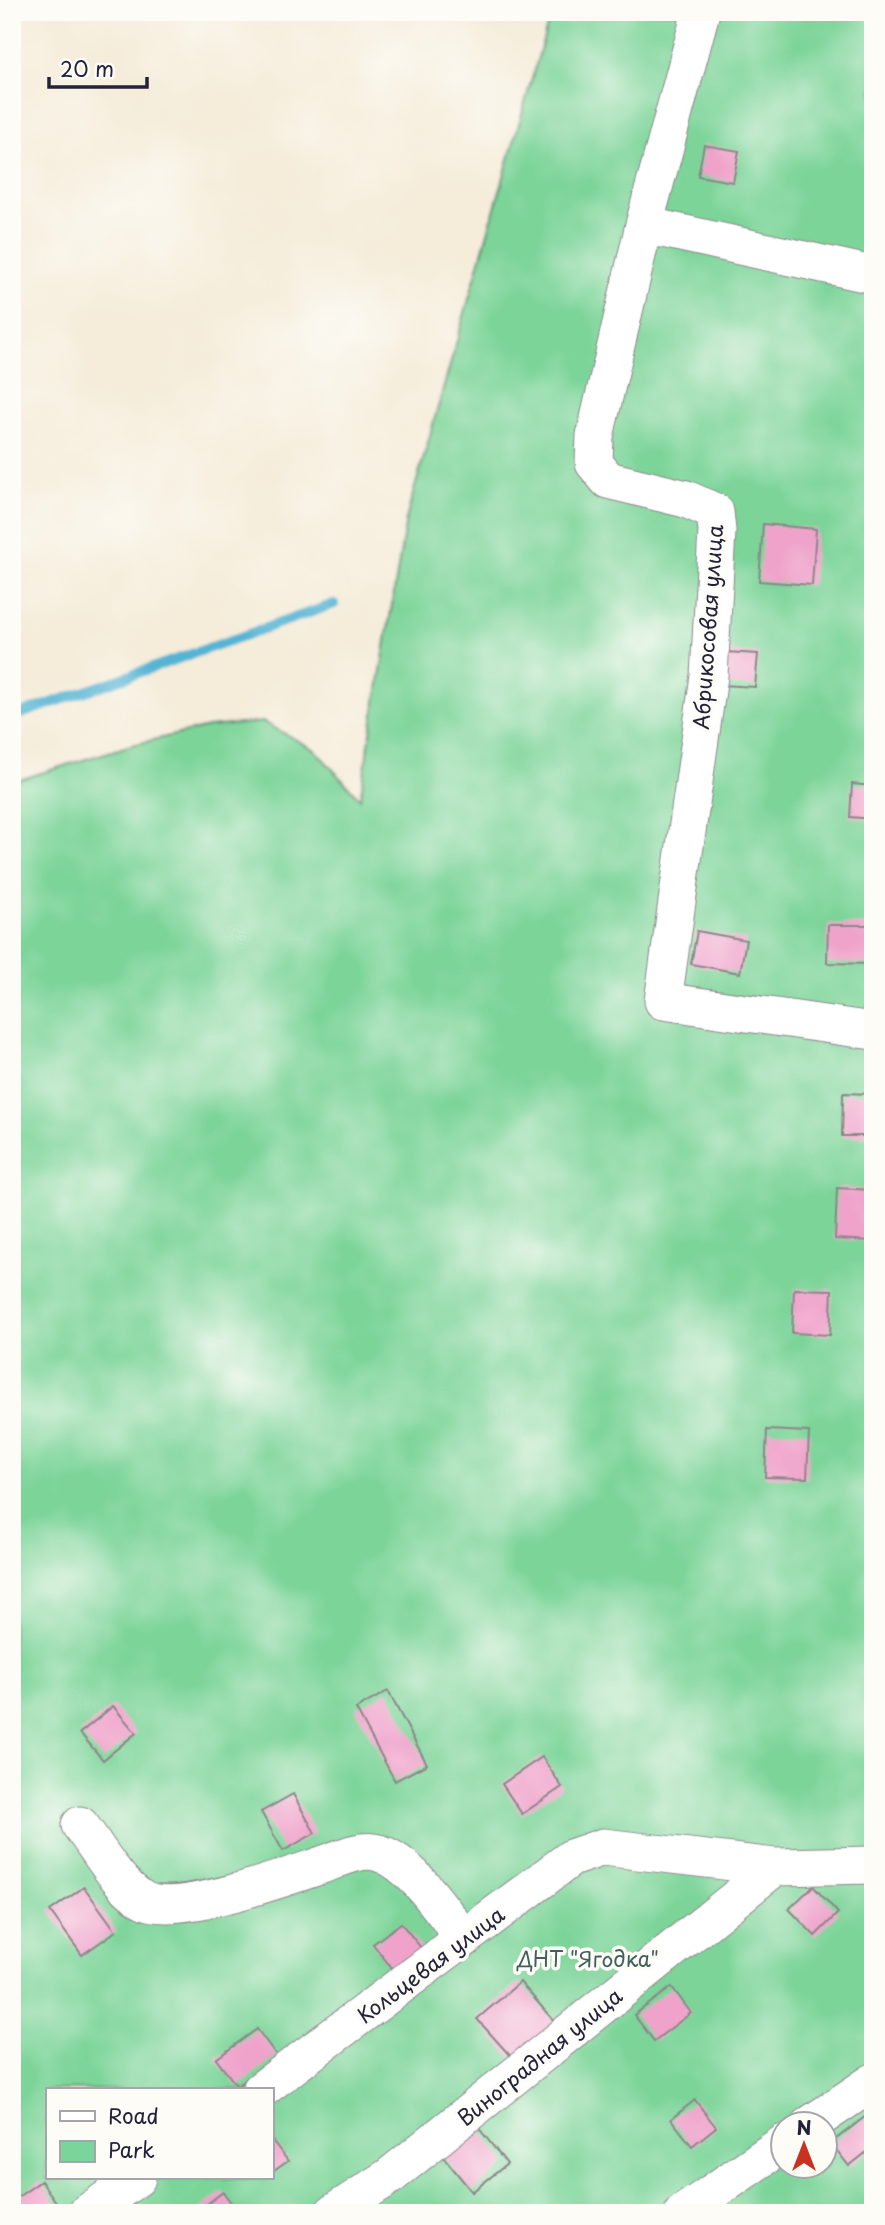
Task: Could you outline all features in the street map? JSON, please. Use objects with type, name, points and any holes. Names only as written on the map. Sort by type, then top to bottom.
[{"type":"street","name":"Абрикосовая улица","points":[[701,12],[644,225],[596,436],[594,463],[608,480],[702,504],[715,512],[717,531],[709,676],[663,1001],[873,1031]]},
{"type":"street","points":[[644,225],[873,275]]},
{"type":"street","points":[[80,1825],[130,1889],[143,1899],[156,1904],[215,1896],[269,1883],[351,1854],[377,1852],[395,1861],[421,1885],[464,1939]]},
{"type":"street","name":"Кольцевая улица","points":[[264,2088],[571,1858],[603,1847],[775,1867]]},
{"type":"street","points":[[775,1867],[873,1865]]},
{"type":"street","name":"Виноградная улица","points":[[333,2213],[390,2176],[775,1867]]},
{"type":"street","points":[[831,2110],[873,2082]]},
{"type":"street","points":[[683,2213],[770,2152]]},
{"type":"street","points":[[87,2213],[134,2180]]},
{"type":"green space","name":"ДНТ \"Ягодка\"","points":[[551,12],[873,12],[873,2213],[12,2213],[12,782],[128,746],[208,727],[263,722],[315,750],[360,799],[406,519]]},
{"type":"building","points":[[704,145],[739,151],[733,182],[698,176]]},
{"type":"building","points":[[763,524],[816,529],[812,585],[759,581]]},
{"type":"building","points":[[726,652],[758,654],[755,687],[723,685]]},
{"type":"building","points":[[852,784],[873,786],[873,819],[850,817]]},
{"type":"building","points":[[828,925],[873,925],[873,964],[827,963]]},
{"type":"building","points":[[697,931],[746,940],[740,973],[691,964]]},
{"type":"building","points":[[843,1093],[873,1094],[873,1136],[842,1136]]},
{"type":"building","points":[[837,1188],[873,1190],[873,1241],[835,1239]]},
{"type":"building","points":[[794,1289],[832,1290],[830,1335],[792,1333]]},
{"type":"building","points":[[767,1430],[809,1432],[807,1478],[765,1477]]},
{"type":"building","points":[[388,1691],[427,1764],[395,1781],[356,1709]]},
{"type":"building","points":[[113,1706],[136,1733],[103,1760],[80,1733]]},
{"type":"building","points":[[542,1757],[562,1787],[522,1814],[502,1784]]},
{"type":"building","points":[[293,1794],[315,1833],[283,1851],[261,1812]]},
{"type":"building","points":[[813,1886],[838,1913],[815,1936],[789,1909]]},
{"type":"building","points":[[84,1887],[116,1931],[82,1955],[50,1911]]},
{"type":"building","points":[[401,1923],[422,1949],[394,1971],[373,1944]]},
{"type":"building","points":[[520,1982],[555,2022],[513,2059],[477,2019]]},
{"type":"building","points":[[672,1987],[691,2013],[654,2041],[634,2015]]},
{"type":"building","points":[[257,2029],[277,2056],[237,2086],[216,2059]]},
{"type":"building","points":[[695,2100],[716,2127],[692,2146],[671,2119]]},
{"type":"building","points":[[866,2116],[873,2125],[873,2147],[849,2166],[840,2154],[840,2136]]},
{"type":"building","points":[[478,2127],[507,2164],[472,2192],[442,2155]]},
{"type":"building","points":[[273,2142],[288,2161],[273,2172]]},
{"type":"building","points":[[41,2181],[59,2206],[49,2213],[12,2213],[12,2201]]},
{"type":"building","points":[[223,2192],[239,2213],[195,2213]]},
{"type":"waterway","points":[[12,717],[334,604]]}]
